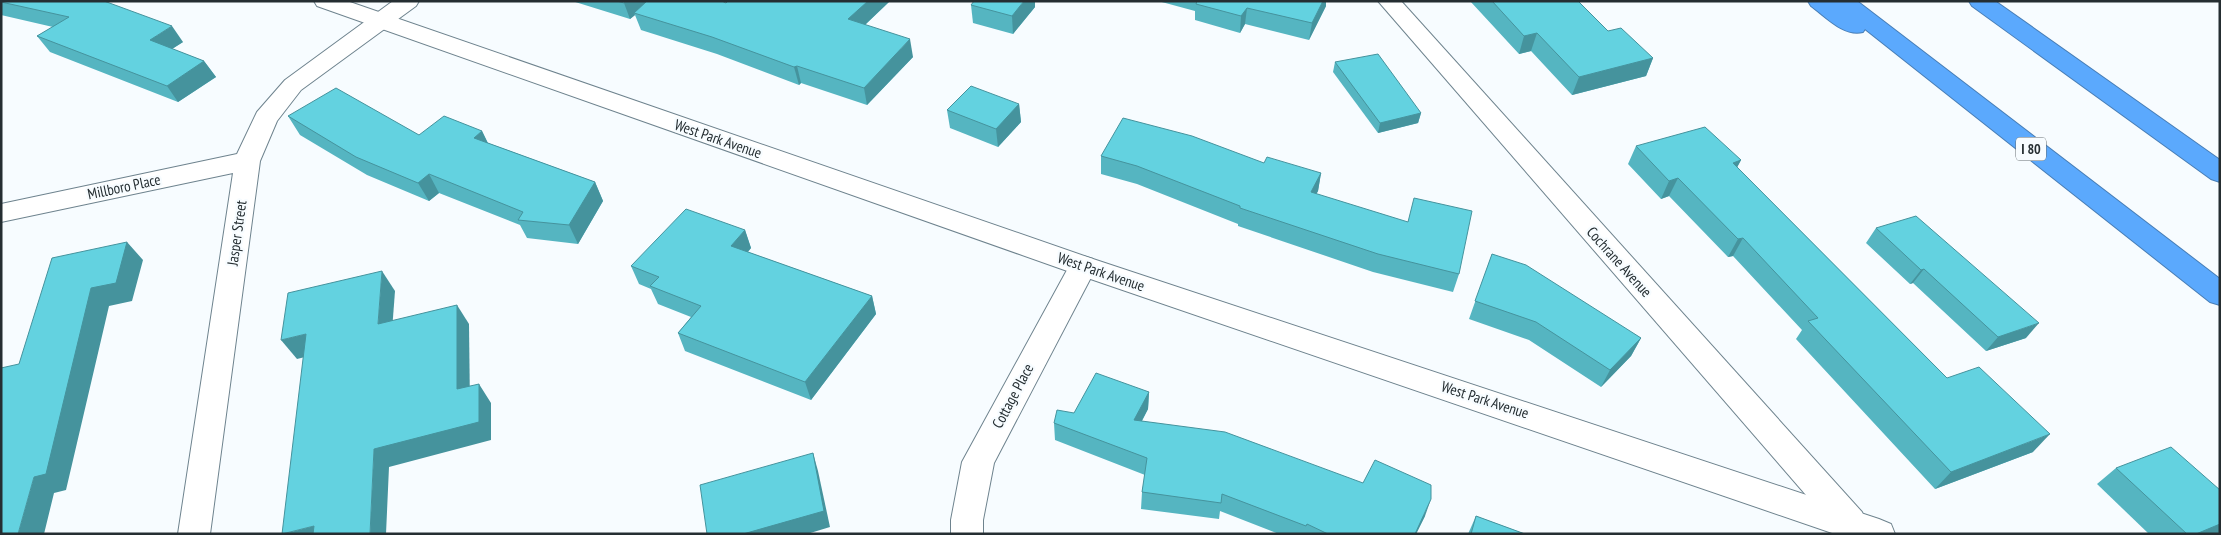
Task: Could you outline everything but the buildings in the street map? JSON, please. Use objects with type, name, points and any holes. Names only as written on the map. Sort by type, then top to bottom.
[{"type":"highway","points":[[1819,1],[2112,213]]},
{"type":"highway","name":"I 80","points":[[1843,1],[2112,213],[2220,294]]},
{"type":"highway","points":[[1980,1],[2220,172]]},
{"type":"street","name":"West Park Avenue","points":[[325,1],[1083,266],[1850,522],[1880,534]]},
{"type":"street","name":"Jasper Street","points":[[194,534],[247,161],[266,118],[293,85],[382,22],[408,1]]},
{"type":"street","name":"Cochrane Avenue","points":[[1389,1],[1850,522]]},
{"type":"street","name":"Millboro Place","points":[[1,213],[247,161]]},
{"type":"street","name":"Cottage Place","points":[[967,534],[967,520],[978,462],[1083,266]]}]
